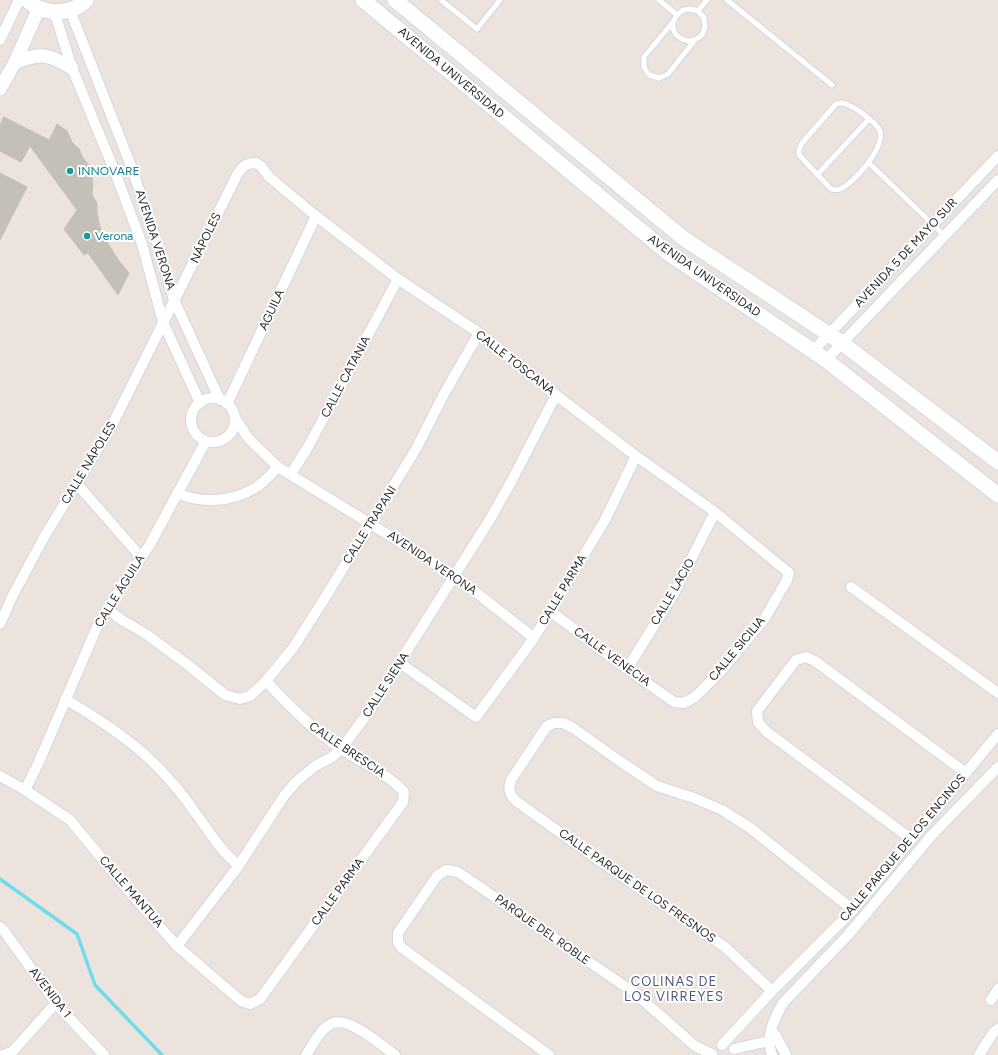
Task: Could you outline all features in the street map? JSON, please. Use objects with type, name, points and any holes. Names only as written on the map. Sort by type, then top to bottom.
[{"type":"main road","points":[[26,0],[39,8],[54,11],[70,10],[84,3],[86,0]]},
{"type":"main road","name":"AVENIDA UNIVERSIDAD","points":[[363,0],[668,253],[826,360],[998,495]]},
{"type":"main road","name":"AVENIDA UNIVERSIDAD","points":[[395,0],[682,238],[842,343],[998,462]]},
{"type":"street","points":[[0,40],[19,0]]},
{"type":"street","points":[[0,89],[15,62],[39,8]]},
{"type":"street","name":"AVENIDA VERONA","points":[[70,10],[131,166],[156,239],[174,300],[224,402]]},
{"type":"street","name":"AVENIDA VERONA","points":[[54,11],[72,68],[115,172],[142,244],[163,322],[200,403]]},
{"type":"street","points":[[15,62],[32,56],[46,55],[72,68]]},
{"type":"street","name":"AVENIDA 5 DE MAYO SUR","points":[[813,351],[998,156]]},
{"type":"street","name":"CALLE TOSCANA","points":[[237,175],[245,164],[256,163],[269,177],[316,216],[398,279],[479,334],[636,456],[715,512],[786,569],[789,572],[787,580]]},
{"type":"street","points":[[115,172],[131,166]]},
{"type":"street","name":"NÁPOLES","points":[[174,300],[237,175]]},
{"type":"street","name":"AVENIDA 5 DE MAYO SUR","points":[[826,360],[998,180]]},
{"type":"street","name":"AGUILA","points":[[224,402],[316,216]]},
{"type":"street","points":[[142,244],[156,239]]},
{"type":"street","name":"CALLE CATANIA","points":[[291,474],[308,447],[398,279]]},
{"type":"street","name":"CALLE NÁPOLES","points":[[0,624],[12,597],[43,539],[112,425],[174,300]]},
{"type":"street","name":"CALLE TRAPANI","points":[[107,609],[146,634],[225,695],[240,699],[250,696],[266,682],[293,648],[372,523],[416,449],[444,394],[479,334]]},
{"type":"street","name":"CALLE SIENA","points":[[177,946],[238,866],[284,796],[296,782],[315,766],[332,757],[342,749],[365,718],[455,576],[511,482],[556,395]]},
{"type":"street","points":[[213,399],[224,402],[234,413],[234,426],[226,438],[220,441],[206,441],[195,433],[192,427],[192,414],[200,403],[206,400],[213,399]]},
{"type":"street","name":"AVENIDA VERONA","points":[[235,418],[249,439],[278,467],[372,523],[455,576],[534,638]]},
{"type":"street","points":[[231,432],[249,439]]},
{"type":"street","name":"CALLE ÁGUILA","points":[[25,790],[38,764],[97,627],[148,546],[206,441]]},
{"type":"street","name":"CALLE PARMA","points":[[400,663],[476,717],[534,638],[605,520],[636,456]]},
{"type":"street","points":[[177,492],[187,498],[203,500],[235,497],[256,488],[278,467]]},
{"type":"street","points":[[77,484],[141,557]]},
{"type":"street","name":"CALLE LACIO","points":[[627,670],[673,595],[715,512]]},
{"type":"street","name":"CALLE SICILIA","points":[[674,702],[684,703],[695,697],[764,618],[787,580]]},
{"type":"street","points":[[851,587],[998,693]]},
{"type":"street","name":"CALLE VENECIA","points":[[550,611],[627,670],[674,702]]},
{"type":"street","points":[[910,839],[767,732],[758,722],[757,711],[796,660],[806,657],[815,661],[966,773]]},
{"type":"street","name":"CALLE BRESCIA","points":[[266,682],[317,732],[396,783]]},
{"type":"street","points":[[65,699],[118,733],[150,760],[171,782],[238,866]]},
{"type":"street","name":"CALLE PARQUE DE LOS FRESNOS","points":[[772,991],[725,947],[601,862],[516,800],[510,794],[509,787],[511,780],[547,726],[554,723],[563,723],[573,728],[657,786],[694,798],[722,810],[749,827],[853,910]]},
{"type":"street","name":"CALLE PARQUE DE LOS ENCINOS","points":[[712,1055],[717,1047],[722,1045],[772,991],[853,910],[998,734]]},
{"type":"street","points":[[785,1053],[769,1054],[773,1040],[772,1028],[783,1003],[848,935],[932,835],[998,768]]},
{"type":"street","name":"CALLE MANTUA","points":[[0,776],[25,790],[70,820],[127,889],[177,946],[241,1001],[250,1004],[260,999]]},
{"type":"street","name":"CALLE PARMA","points":[[260,999],[402,802],[404,792],[396,783]]},
{"type":"street","name":"PARQUE DEL ROBLE","points":[[549,1055],[402,948],[398,942],[398,933],[437,876],[446,870],[458,872],[636,994],[695,1046],[712,1055]]},
{"type":"street","name":"AVENIDA 1","points":[[2,932],[56,1003],[104,1055]]},
{"type":"street","points":[[991,1000],[998,989]]},
{"type":"street","points":[[3,1055],[12,1052],[56,1003]]},
{"type":"street","points":[[306,1055],[325,1029],[330,1024],[338,1021],[345,1022],[355,1027],[395,1055]]},
{"type":"street","points":[[979,1055],[992,1033],[998,1029]]},
{"type":"street","points":[[722,1045],[726,1045],[735,1052],[773,1040]]},
{"type":"street","points":[[773,1040],[785,1053]]},
{"type":"lane","points":[[440,0],[477,29],[500,0]]},
{"type":"lane","points":[[659,0],[677,15]]},
{"type":"lane","points":[[698,12],[707,0]]},
{"type":"lane","points":[[727,0],[832,85]]},
{"type":"lane","points":[[690,9],[698,12],[704,18],[705,26],[702,35],[695,40],[668,74],[659,78],[649,75],[644,67],[644,57],[677,15],[683,10],[690,9]]},
{"type":"lane","points":[[673,22],[676,35],[688,41],[695,40]]},
{"type":"lane","points":[[842,102],[849,104],[869,119],[879,129],[881,136],[879,144],[869,163],[847,186],[838,190],[831,190],[799,155],[799,150],[802,143],[836,104],[842,102]]},
{"type":"lane","points":[[817,175],[869,119]]},
{"type":"lane","points":[[869,163],[945,236]]},
{"type":"building","points":[[4,117],[49,140],[57,124],[67,131],[72,142],[79,149],[83,158],[89,165],[93,182],[92,195],[97,203],[100,227],[107,242],[119,261],[129,273],[118,295],[88,253],[84,255],[64,229],[77,210],[30,146],[21,162],[0,151],[0,126]]},
{"type":"building","points":[[0,173],[27,187],[0,240]]},
{"type":"waterway","points":[[0,879],[77,934],[95,985],[162,1055]]},
{"type":"place","name":"INNOVARE","points":[[70,171]]},
{"type":"place","name":"Verona","points":[[87,236]]},
{"type":"district","name":"COLINAS DE LOS VIRREYES","points":[[674,990]]}]
